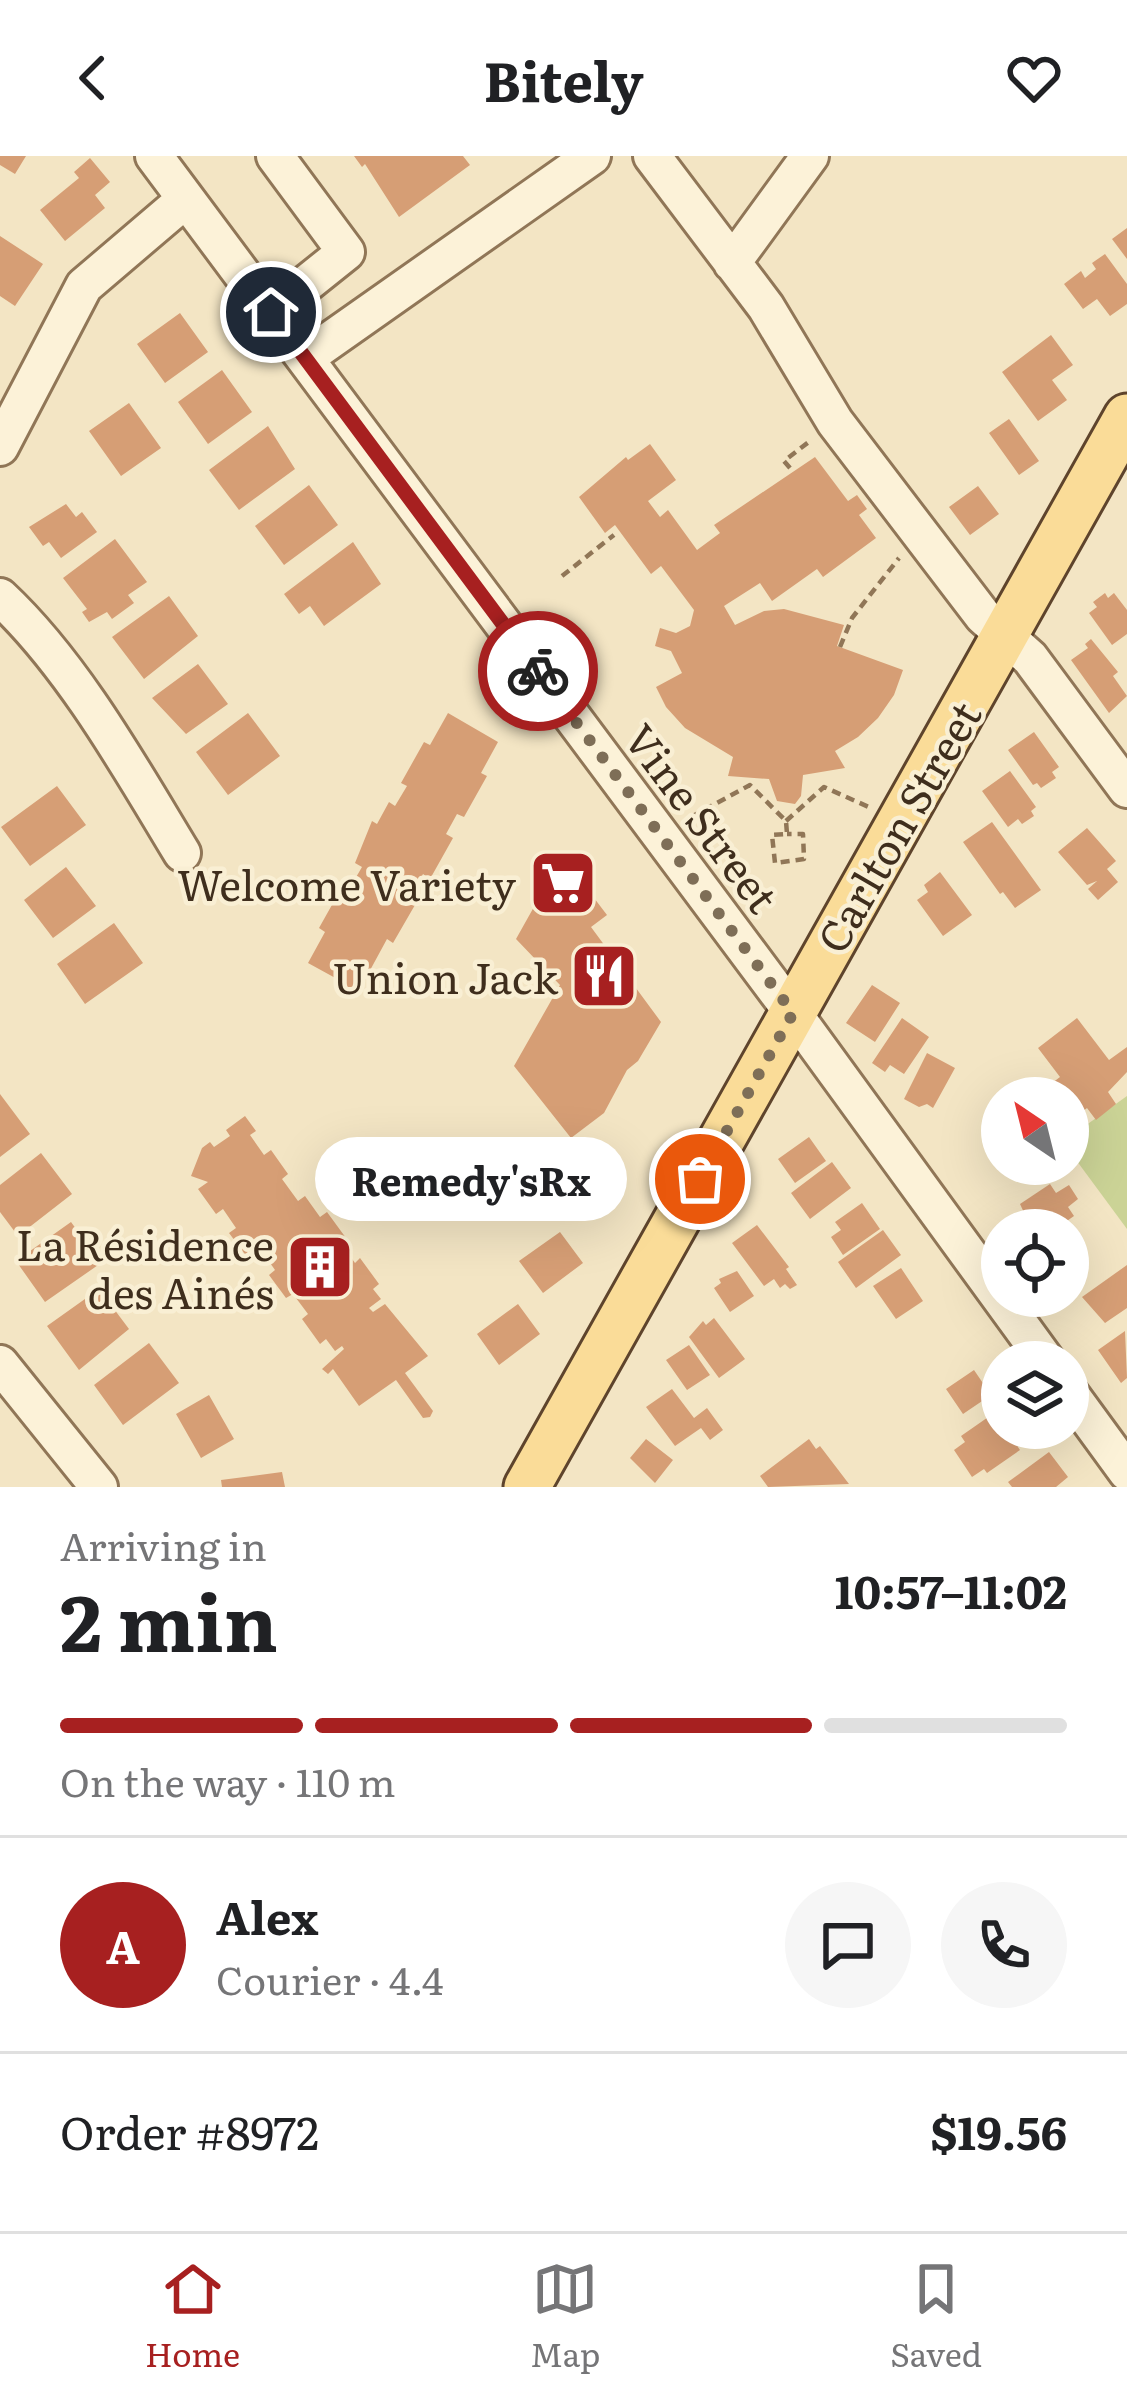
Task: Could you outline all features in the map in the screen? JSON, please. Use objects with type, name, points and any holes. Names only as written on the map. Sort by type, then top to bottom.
[{"type":"main road","name":"Carlton Street","points":[[527,1487],[1127,417]]},
{"type":"street","name":"Vine Street","points":[[156,156],[1032,1341]]},
{"type":"street","points":[[271,312],[346,252],[275,156]]},
{"type":"street","points":[[305,358],[592,156]]},
{"type":"street","points":[[652,156],[766,307],[836,422],[983,616],[1030,658],[1127,788]]},
{"type":"street","points":[[733,262],[810,156]]},
{"type":"street","points":[[0,447],[84,286],[186,199]]},
{"type":"street","points":[[0,597],[22,618],[114,741],[182,853]]},
{"type":"street","points":[[0,1364],[99,1487]]},
{"type":"street","points":[[1089,1420],[1127,1472]]},
{"type":"path","points":[[790,468],[784,461],[836,422]]},
{"type":"path","points":[[840,647],[852,618],[921,529]]},
{"type":"path","points":[[562,576],[614,535]]},
{"type":"path","points":[[691,817],[750,785],[785,820],[787,834]]},
{"type":"path","points":[[785,820],[824,787],[899,821]]},
{"type":"path","points":[[787,834],[803,834],[804,859],[775,863],[772,835],[787,834]]},
{"type":"green space","points":[[1127,1096],[1127,1229],[1089,1177],[1089,1123]]},
{"type":"building","points":[[0,156],[26,156],[15,174],[0,165]]},
{"type":"building","points":[[354,156],[463,156],[470,165],[399,217],[365,164],[362,167]]},
{"type":"building","points":[[90,158],[110,182],[95,195],[105,208],[65,241],[40,210],[79,178],[74,172]]},
{"type":"building","points":[[1127,228],[1127,259],[1112,239]]},
{"type":"building","points":[[0,236],[43,264],[15,306],[0,296]]},
{"type":"building","points":[[1105,254],[1127,284],[1127,304],[1110,316],[1097,299],[1083,309],[1064,284],[1081,271],[1085,278],[1096,269],[1092,263]]},
{"type":"building","points":[[180,313],[208,352],[165,383],[137,344]]},
{"type":"building","points":[[1051,335],[1073,365],[1052,380],[1067,400],[1038,421],[1002,372]]},
{"type":"building","points":[[222,370],[252,412],[208,444],[178,402]]},
{"type":"building","points":[[129,403],[161,448],[121,476],[89,431]]},
{"type":"building","points":[[1009,419],[1039,461],[1019,475],[989,433]]},
{"type":"building","points":[[268,426],[295,469],[239,510],[209,470]]},
{"type":"building","points":[[650,444],[676,480],[648,501],[660,517],[668,510],[697,550],[720,533],[714,525],[815,457],[848,501],[857,495],[867,509],[859,515],[876,538],[823,577],[817,569],[772,601],[760,583],[724,606],[735,625],[764,611],[784,609],[844,625],[837,646],[903,670],[878,718],[835,751],[845,768],[803,775],[801,796],[795,804],[777,801],[769,779],[728,776],[733,757],[685,728],[666,707],[656,687],[682,673],[671,651],[655,646],[660,628],[676,633],[690,626],[694,610],[661,566],[651,574],[615,525],[605,533],[579,497],[626,457]]},
{"type":"building","points":[[309,485],[338,525],[284,565],[255,526]]},
{"type":"building","points":[[978,486],[999,514],[970,535],[949,507]]},
{"type":"building","points":[[66,504],[76,517],[82,512],[97,532],[61,558],[49,542],[43,546],[29,527]]},
{"type":"building","points":[[115,539],[147,582],[128,595],[134,603],[112,619],[107,612],[89,622],[82,612],[87,609],[63,578]]},
{"type":"building","points":[[353,542],[381,584],[324,626],[310,606],[299,614],[284,594]]},
{"type":"building","points":[[1105,593],[1108,598],[1114,593],[1127,610],[1127,634],[1112,645],[1089,613],[1097,607],[1093,602]]},
{"type":"building","points":[[169,596],[198,636],[144,679],[112,637]]},
{"type":"building","points":[[1091,639],[1118,672],[1113,676],[1127,696],[1109,713],[1071,660],[1088,648],[1085,644]]},
{"type":"building","points":[[198,664],[228,704],[186,734],[152,698]]},
{"type":"building","points":[[248,713],[280,756],[228,795],[196,752]]},
{"type":"building","points":[[448,713],[498,742],[481,773],[487,776],[464,817],[457,814],[446,834],[453,838],[430,879],[423,874],[412,895],[419,898],[393,943],[387,939],[355,998],[336,987],[339,980],[308,963],[325,932],[319,928],[342,887],[348,891],[362,867],[355,863],[372,821],[377,824],[389,802],[395,806],[407,786],[401,783],[424,742],[430,745]]},
{"type":"building","points":[[1034,732],[1059,767],[1052,772],[1056,778],[1041,788],[1033,785],[1008,750]]},
{"type":"building","points":[[1010,771],[1036,807],[1031,811],[1034,816],[1008,827],[982,791]]},
{"type":"building","points":[[57,786],[86,825],[30,866],[1,827]]},
{"type":"building","points":[[992,822],[1041,890],[1015,908],[963,842]]},
{"type":"building","points":[[1087,828],[1116,861],[1107,869],[1118,882],[1098,900],[1088,889],[1097,881],[1087,885],[1058,852]]},
{"type":"building","points":[[66,867],[96,906],[53,938],[24,900]]},
{"type":"building","points":[[572,869],[607,915],[591,927],[661,1022],[604,1113],[571,1138],[514,1066],[560,985],[516,939],[544,889]]},
{"type":"building","points":[[940,872],[972,915],[943,936],[917,900],[928,892],[924,885]]},
{"type":"building","points":[[114,923],[143,963],[85,1004],[57,964]]},
{"type":"building","points":[[872,985],[900,1003],[875,1042],[846,1023]]},
{"type":"building","points":[[902,1018],[929,1037],[904,1074],[890,1065],[885,1072],[872,1063]]},
{"type":"building","points":[[1077,1018],[1109,1060],[1127,1047],[1127,1072],[1108,1092],[1116,1104],[1096,1120],[1089,1111],[1089,1077],[1060,1077],[1038,1048]]},
{"type":"building","points":[[927,1053],[955,1068],[933,1108],[904,1099]]},
{"type":"building","points":[[0,1094],[30,1134],[0,1157]]},
{"type":"building","name":"La Résidence des Ainés","points":[[245,1116],[256,1131],[250,1135],[264,1155],[271,1150],[288,1174],[282,1179],[298,1201],[305,1196],[320,1217],[327,1212],[346,1238],[340,1242],[355,1263],[360,1258],[379,1284],[373,1289],[381,1299],[369,1308],[373,1312],[385,1304],[428,1356],[405,1373],[433,1411],[430,1417],[423,1418],[396,1380],[359,1406],[333,1369],[328,1374],[322,1369],[342,1346],[335,1351],[326,1339],[320,1344],[302,1319],[308,1314],[293,1294],[286,1298],[269,1275],[275,1270],[268,1260],[262,1264],[254,1252],[247,1257],[229,1233],[236,1228],[223,1209],[216,1214],[198,1189],[208,1182],[191,1176],[202,1148],[210,1142],[214,1147],[230,1136],[226,1130]]},
{"type":"building","points":[[809,1137],[826,1161],[795,1183],[778,1159]]},
{"type":"building","points":[[41,1153],[72,1194],[18,1236],[0,1212],[0,1185]]},
{"type":"building","points":[[832,1162],[851,1188],[810,1219],[791,1193]]},
{"type":"building","points":[[1048,1185],[1056,1193],[1069,1185],[1078,1199],[1069,1209],[1022,1209],[1020,1204]]},
{"type":"building","points":[[862,1203],[880,1229],[843,1255],[831,1237],[841,1230],[835,1222]]},
{"type":"building","points":[[71,1222],[101,1263],[45,1302],[16,1261]]},
{"type":"building","points":[[757,1225],[797,1285],[780,1288],[774,1279],[764,1286],[732,1243]]},
{"type":"building","points":[[883,1230],[901,1255],[856,1288],[838,1262]]},
{"type":"building","points":[[560,1232],[583,1263],[543,1293],[519,1261]]},
{"type":"building","points":[[1127,1265],[1127,1308],[1105,1323],[1089,1305],[1089,1292]]},
{"type":"building","points":[[901,1268],[923,1301],[896,1319],[873,1286]]},
{"type":"building","points":[[737,1271],[754,1296],[730,1312],[714,1288],[721,1283],[719,1279]]},
{"type":"building","points":[[99,1289],[129,1329],[79,1370],[47,1326]]},
{"type":"building","points":[[518,1304],[540,1334],[499,1365],[477,1334]]},
{"type":"building","points":[[714,1318],[745,1359],[719,1378],[689,1337],[703,1321],[706,1325]]},
{"type":"building","points":[[1125,1331],[1127,1378],[1121,1383],[1098,1350]]},
{"type":"building","points":[[149,1343],[179,1383],[123,1425],[94,1385]]},
{"type":"building","points":[[689,1345],[710,1375],[687,1390],[666,1360]]},
{"type":"building","points":[[974,1370],[981,1380],[981,1402],[963,1414],[946,1389]]},
{"type":"building","points":[[672,1389],[694,1418],[707,1408],[723,1430],[710,1440],[701,1428],[675,1446],[646,1407]]},
{"type":"building","points":[[209,1395],[234,1439],[201,1458],[176,1414]]},
{"type":"building","points":[[981,1422],[981,1449],[1020,1450],[987,1473],[984,1469],[972,1477],[954,1450],[965,1442],[961,1436]]},
{"type":"building","points":[[646,1439],[673,1460],[655,1483],[630,1458]]},
{"type":"building","points":[[809,1439],[849,1484],[768,1487],[760,1476]]},
{"type":"building","points":[[1049,1452],[1068,1477],[1056,1487],[1012,1487],[1008,1482]]},
{"type":"building","points":[[282,1472],[285,1487],[222,1487],[221,1480]]},
{"type":"way so far","points":[[538,671],[793,1013],[700,1179]]},
{"type":"place","name":"Welcome Variety","points":[[563,883]]},
{"type":"place","name":"Union Jack","points":[[604,976]]},
{"type":"place","name":"Remedy'sRx","points":[[700,1179]]},
{"type":"place","name":"La Résidence des Ainés","points":[[320,1267]]},
{"type":"route","points":[[271,312],[538,671]]}]
